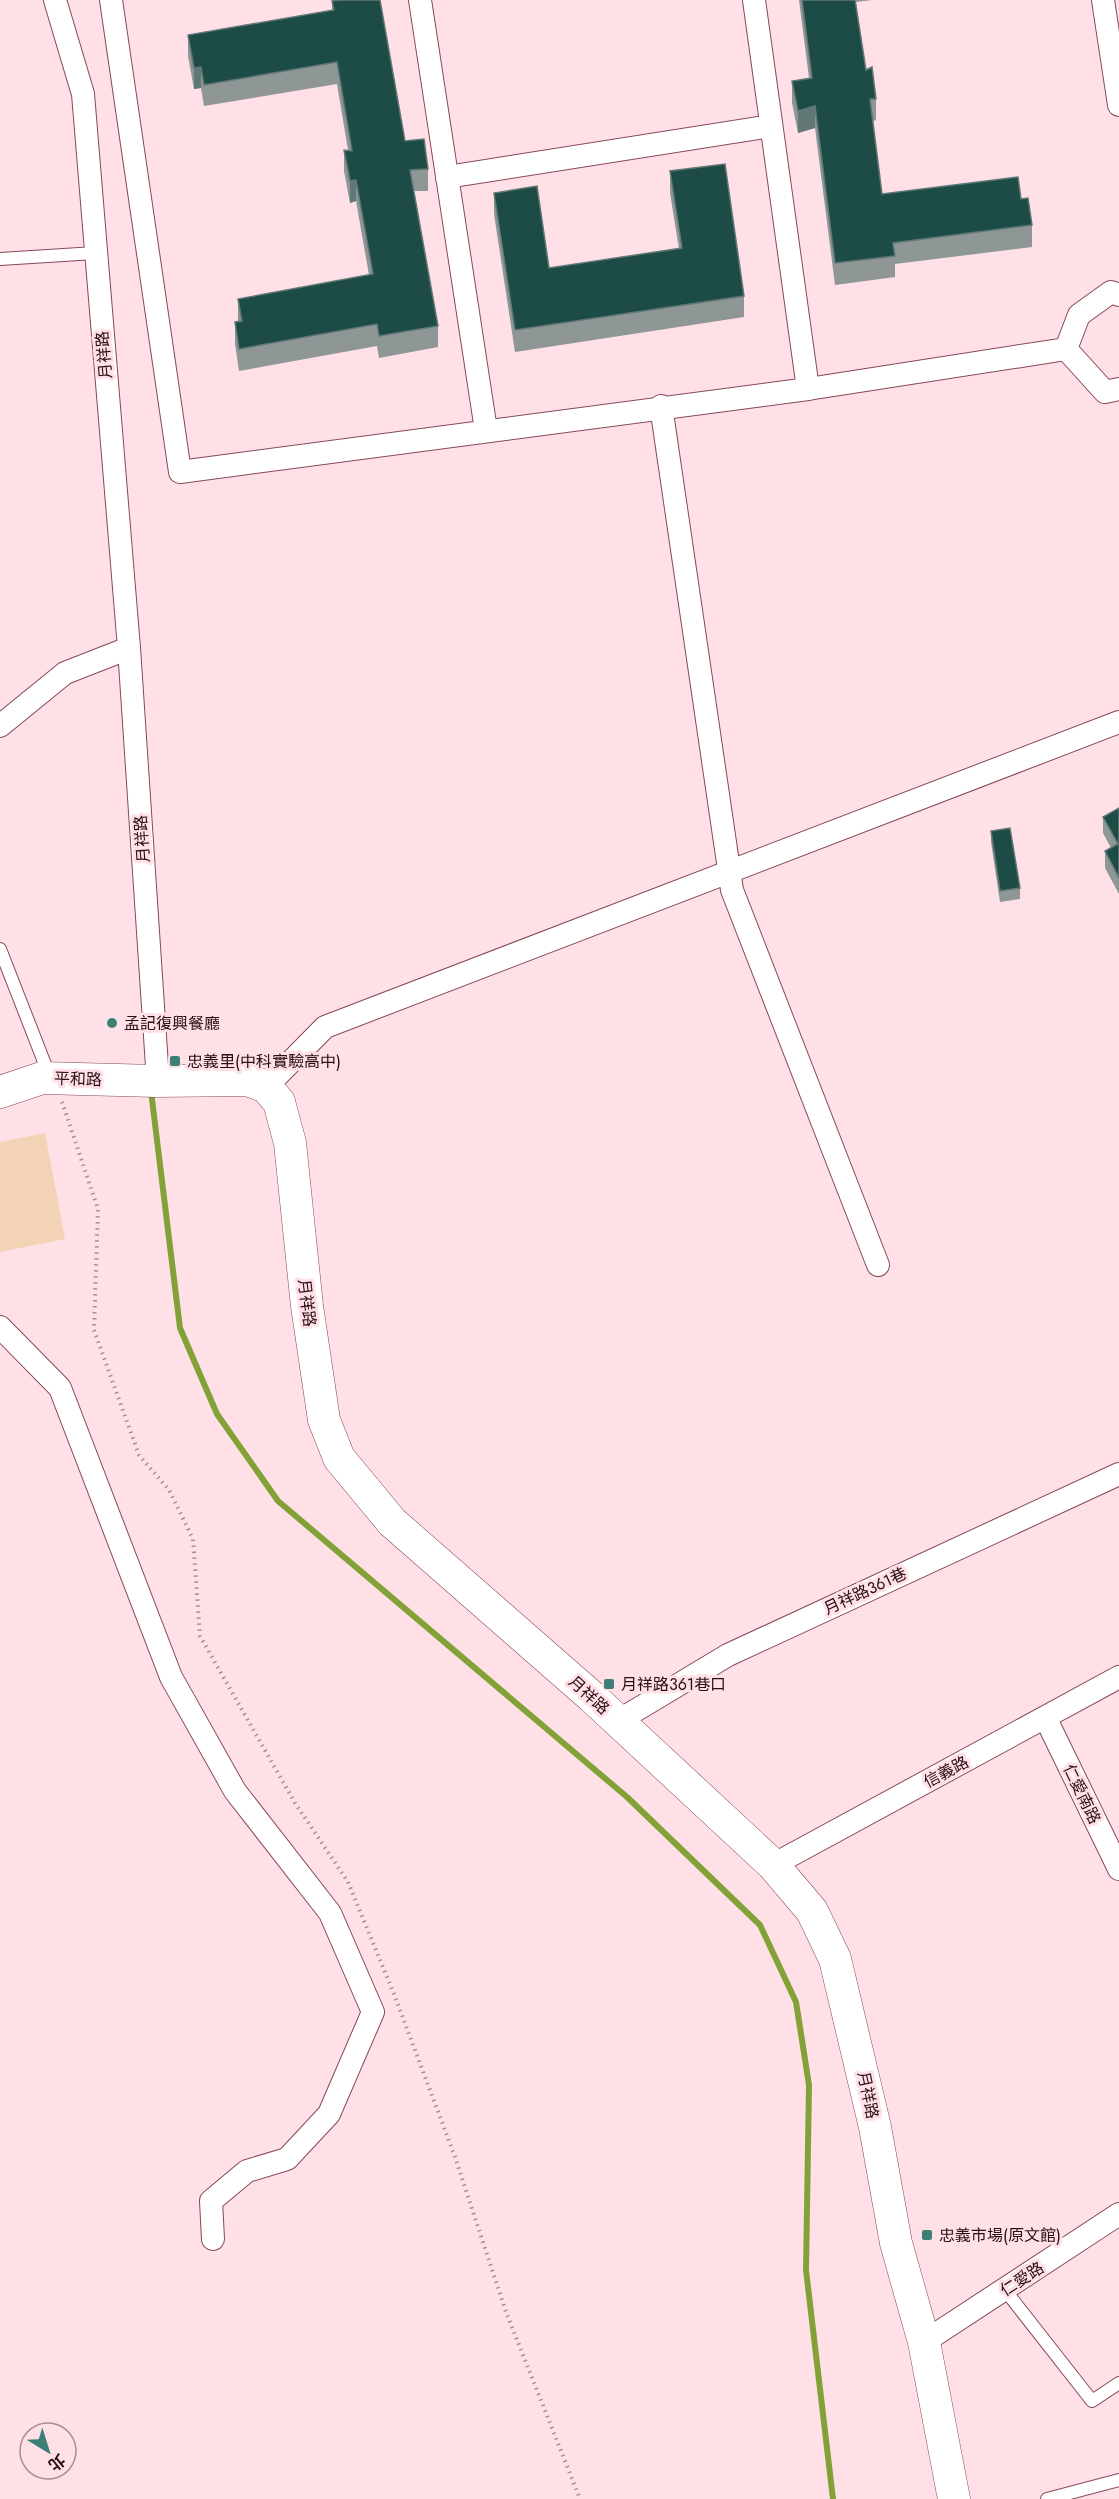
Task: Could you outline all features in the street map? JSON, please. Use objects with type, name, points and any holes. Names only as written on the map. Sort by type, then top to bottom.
[{"type":"street","name":"月祥路","points":[[55,0],[83,94],[152,1081]]},
{"type":"street","points":[[111,0],[180,472],[661,406],[808,389],[1066,349]]},
{"type":"street","points":[[420,0],[486,430]]},
{"type":"street","points":[[754,0],[808,389]]},
{"type":"street","points":[[1103,0],[1119,105]]},
{"type":"street","points":[[447,177],[771,126]]},
{"type":"street","points":[[1066,349],[1079,315],[1111,292],[1119,295]]},
{"type":"street","points":[[1066,349],[1105,392],[1119,389]]},
{"type":"street","points":[[661,406],[732,890],[878,1265]]},
{"type":"street","points":[[0,726],[65,673],[123,650]]},
{"type":"street","points":[[152,1081],[248,1080],[266,1087],[325,1027],[1119,722]]},
{"type":"street","name":"平和路","points":[[27,1082],[152,1081]]},
{"type":"street","name":"月祥路","points":[[266,1087],[279,1101],[285,1120],[307,1306],[324,1420],[339,1458],[392,1522],[618,1721],[773,1865],[812,1911],[836,1959],[875,2127],[896,2243],[924,2342],[954,2499]]},
{"type":"street","points":[[0,1327],[60,1388],[171,1677],[235,1791],[330,1913],[373,2012],[329,2114],[287,2159],[247,2171],[211,2201],[213,2239]]},
{"type":"street","name":"月祥路361巷","points":[[618,1721],[728,1655],[1119,1474]]},
{"type":"street","name":"信義路","points":[[773,1865],[1046,1719],[1119,1677]]},
{"type":"street","name":"仁愛南路","points":[[1046,1719],[1119,1869]]},
{"type":"street","name":"仁愛路","points":[[924,2342],[1119,2214]]},
{"type":"lane","points":[[0,259],[95,253]]},
{"type":"lane","points":[[0,949],[27,1082]]},
{"type":"lane","points":[[1005,2290],[1092,2401],[1119,2383]]},
{"type":"lane","points":[[1047,2499],[1119,2480]]},
{"type":"path","points":[[27,1082],[98,1209],[94,1330],[138,1455],[170,1491],[193,1539],[200,1636],[295,1803],[348,1882],[394,1994],[454,2157],[506,2312],[580,2499]]},
{"type":"shaded area","points":[[45,1133],[65,1239],[0,1252],[0,1142]]},
{"type":"building","points":[[380,0],[405,141],[424,139],[428,169],[410,170],[438,326],[379,336],[377,324],[239,349],[235,322],[242,321],[238,299],[373,274],[356,180],[350,181],[344,150],[352,151],[337,62],[204,85],[201,67],[194,68],[188,35],[334,10],[332,1]]},
{"type":"building","points":[[802,0],[855,0],[866,70],[872,67],[876,99],[870,99],[882,194],[1018,177],[1021,199],[1028,198],[1032,225],[893,243],[895,256],[835,263],[815,106],[798,111],[792,81],[812,78]]},
{"type":"building","points":[[725,164],[744,296],[515,330],[494,193],[537,186],[549,268],[682,248],[670,171]]},
{"type":"building","points":[[1119,808],[1119,878],[1105,851],[1118,844],[1103,817]]},
{"type":"building","points":[[1010,828],[1020,888],[1000,891],[991,831]]},
{"type":"waterway","points":[[151,1091],[180,1328],[217,1414],[278,1501],[627,1797],[760,1925],[796,2002],[809,2085],[806,2270],[833,2499]]},
{"type":"place","name":"孟記復興餐廳","points":[[112,1023]]},
{"type":"place","name":"忠義里(中科實驗高中)","points":[[175,1061]]},
{"type":"place","name":"月祥路361巷口","points":[[609,1684]]},
{"type":"place","name":"忠義市場(原文館)","points":[[927,2235]]}]
